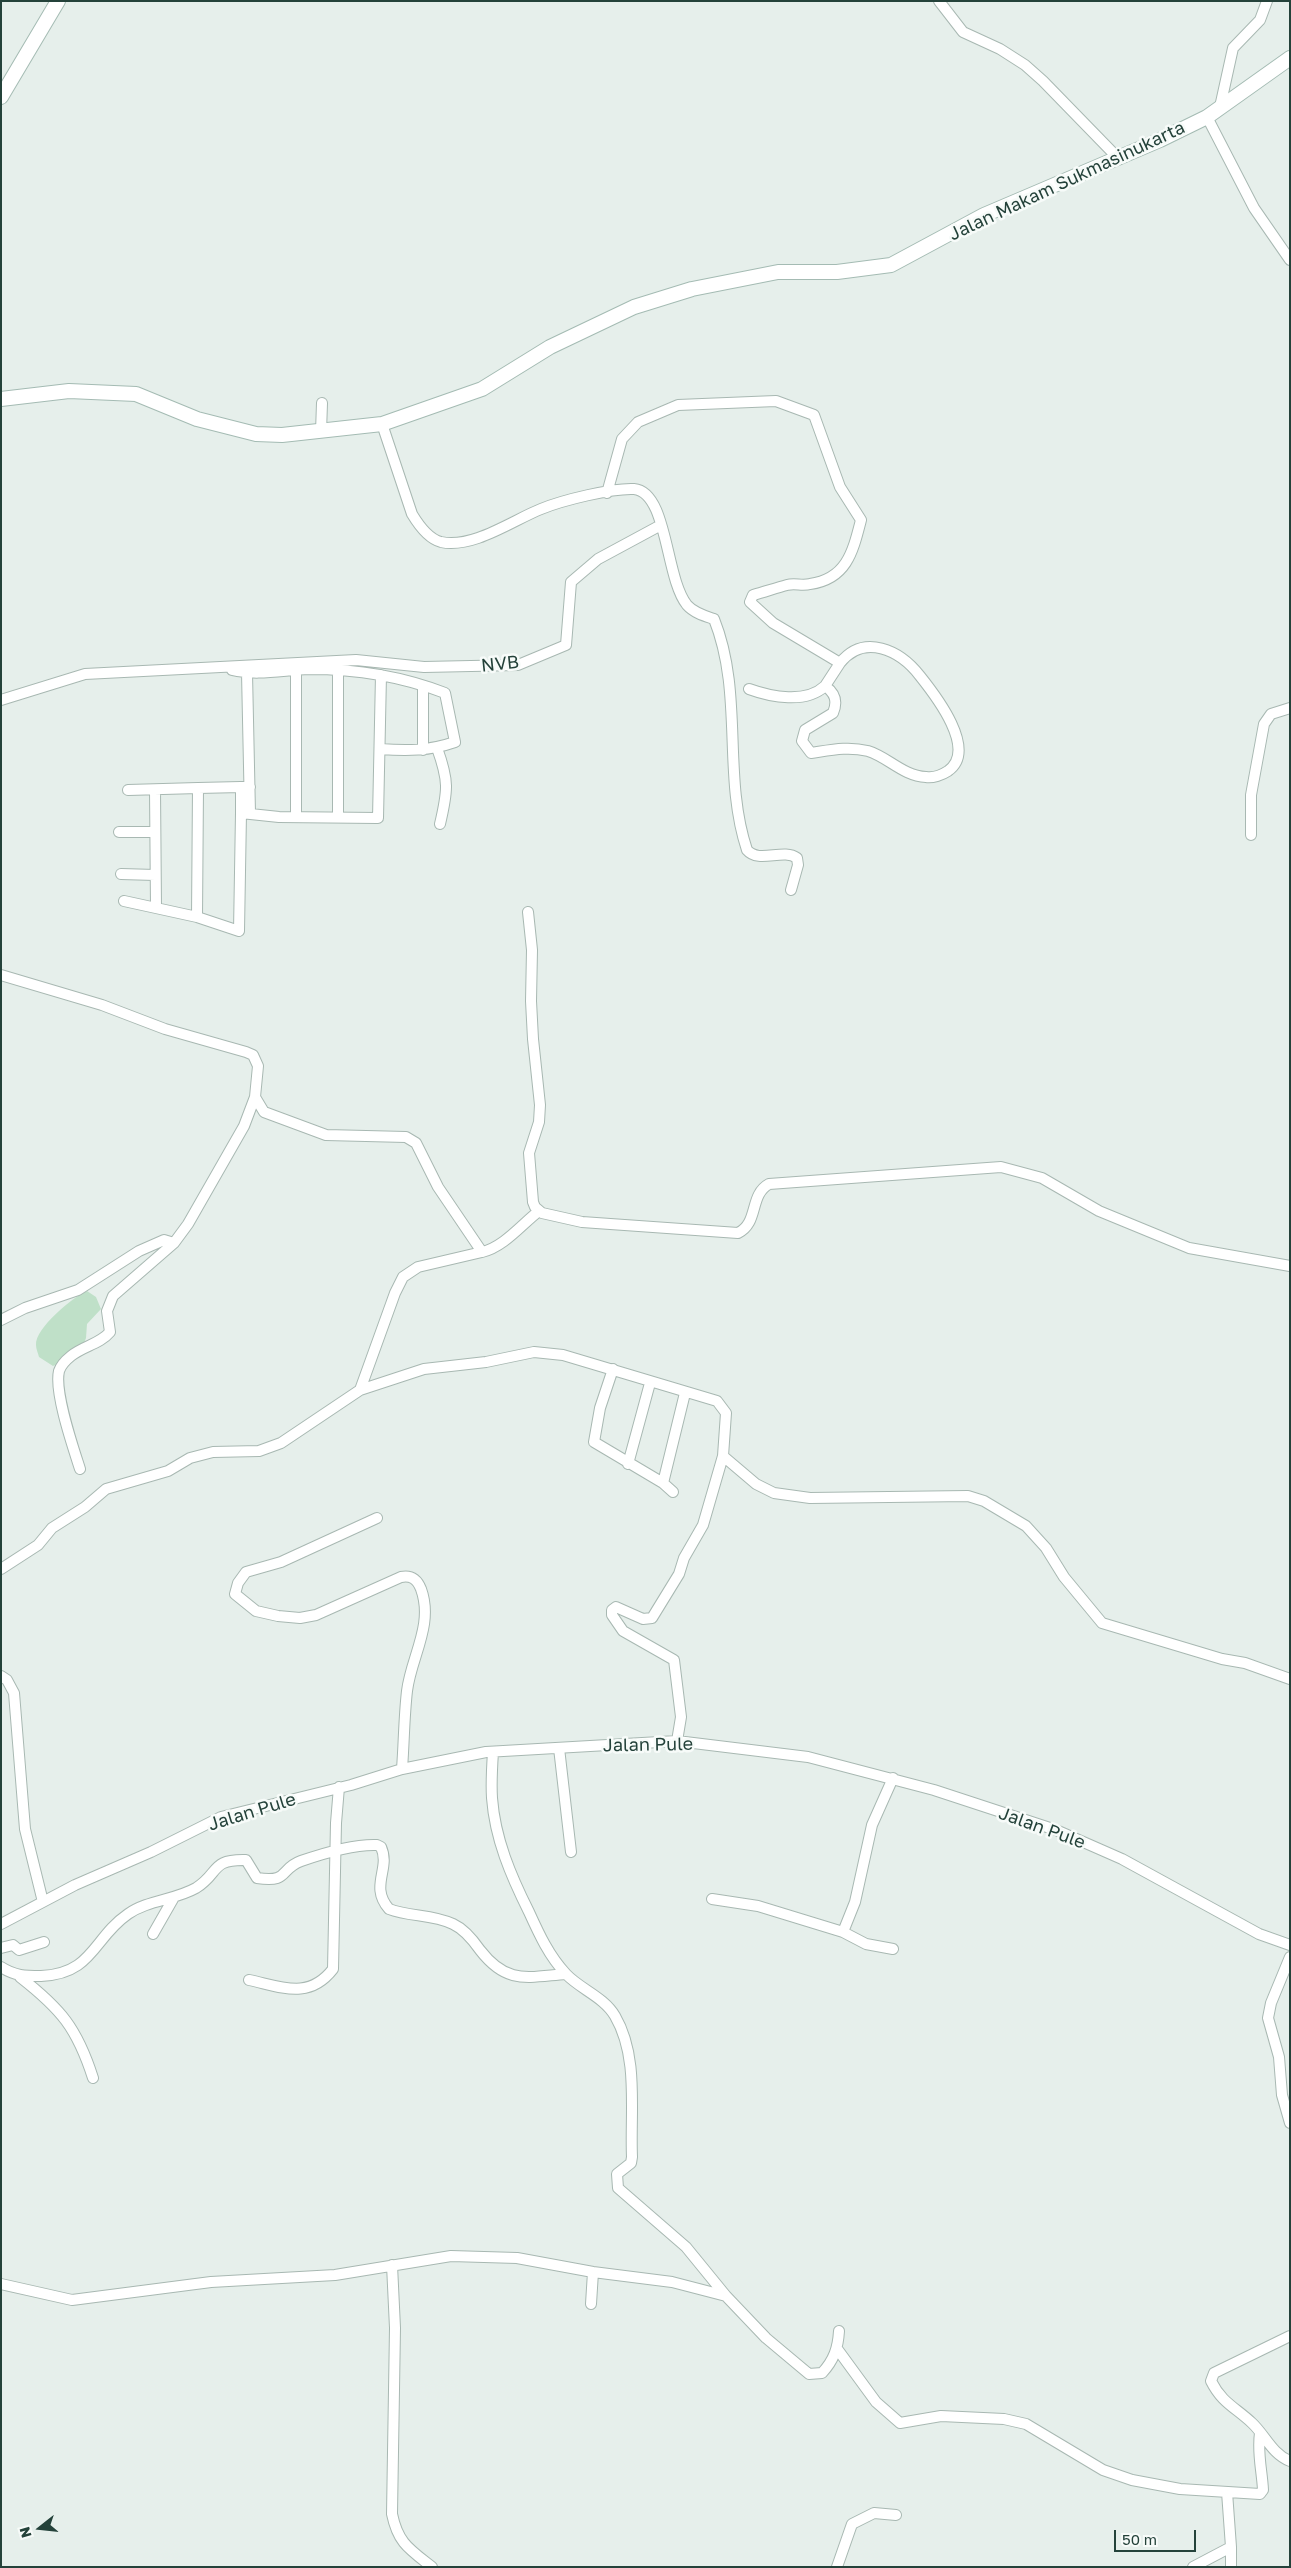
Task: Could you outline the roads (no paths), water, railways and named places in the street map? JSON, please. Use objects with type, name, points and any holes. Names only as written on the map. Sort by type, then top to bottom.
[{"type":"street","points":[[1,97],[58,1]]},
{"type":"street","points":[[939,1],[963,32],[1000,49],[1037,76],[1117,157]]},
{"type":"street","points":[[1220,107],[1233,48],[1260,20],[1267,1]]},
{"type":"street","name":"Jalan Makam Sukmasinukarta","points":[[1,400],[69,391],[136,394],[197,419],[256,434],[282,435],[321,432],[382,424],[482,389],[550,346],[634,307],[659,299],[721,281],[778,272],[837,272],[891,266],[984,215],[1160,140],[1207,117],[1290,58]]},
{"type":"street","points":[[1207,117],[1254,208],[1290,260]]},
{"type":"street","points":[[607,493],[622,438],[638,422],[678,405],[776,401],[814,415],[840,487],[861,520],[854,548],[841,572],[829,579],[809,585],[788,585],[753,595],[750,602],[773,623],[840,663]]},
{"type":"street","points":[[321,432],[322,404]]},
{"type":"street","points":[[382,424],[412,514],[419,524],[439,542],[461,542],[484,536],[553,504],[607,493],[632,489],[642,490],[653,500],[661,525],[671,570],[679,590],[687,605],[696,612],[714,619],[721,636],[731,682],[733,775],[747,850],[757,856],[788,854],[797,858],[798,865],[792,890]]},
{"type":"street","name":"NVB","points":[[219,668],[356,660],[424,666],[518,665],[566,645],[571,582],[598,560],[661,525]]},
{"type":"street","points":[[749,689],[774,697],[813,694],[825,686],[840,663],[855,649],[869,646],[883,649],[898,657],[917,672],[949,716],[959,758],[957,764],[945,773],[925,778],[898,768],[869,752],[839,747],[811,752],[802,741],[805,730],[832,713],[835,707],[833,692],[825,686]]},
{"type":"street","points":[[1,700],[85,674],[219,668],[247,674],[296,670],[338,670],[381,675],[445,693],[454,732],[454,742],[437,748],[423,750],[380,749]]},
{"type":"street","points":[[296,670],[296,817]]},
{"type":"street","points":[[338,670],[338,816]]},
{"type":"street","points":[[124,902],[156,907],[197,917],[239,931],[245,813],[247,674]]},
{"type":"street","points":[[245,813],[279,817],[338,816],[378,818],[381,675]]},
{"type":"street","points":[[423,686],[423,750]]},
{"type":"street","points":[[1251,835],[1251,795],[1264,724],[1271,714],[1290,708]]},
{"type":"street","points":[[437,748],[447,774],[446,799],[440,824]]},
{"type":"street","points":[[128,790],[245,787]]},
{"type":"street","points":[[197,917],[198,788]]},
{"type":"street","points":[[155,790],[156,907]]},
{"type":"street","points":[[119,832],[155,832]]},
{"type":"street","points":[[121,874],[155,875]]},
{"type":"street","points":[[528,912],[532,950],[532,1030],[540,1105],[539,1122],[529,1153],[532,1196],[539,1211]]},
{"type":"street","points":[[1,975],[102,1005],[165,1030],[254,1055],[258,1066],[255,1097],[244,1126],[174,1243],[112,1296],[107,1310],[110,1332],[105,1338],[78,1350],[63,1363],[59,1371],[65,1421],[80,1469]]},
{"type":"street","points":[[255,1097],[264,1112],[326,1135],[406,1137],[416,1143],[438,1187],[482,1252]]},
{"type":"street","points":[[539,1211],[582,1222],[738,1233],[750,1224],[758,1194],[769,1184],[1001,1167],[1042,1178],[1100,1211],[1188,1248],[1290,1266]]},
{"type":"street","points":[[360,1390],[395,1293],[403,1277],[418,1267],[490,1250],[539,1211]]},
{"type":"street","points":[[1,1320],[25,1308],[78,1290],[139,1251],[164,1240],[174,1243]]},
{"type":"street","points":[[1,1569],[38,1545],[52,1528],[85,1507],[106,1489],[168,1471],[190,1458],[213,1452],[259,1451],[281,1443],[360,1390],[424,1369],[486,1362],[534,1352],[563,1355],[613,1369],[650,1383],[717,1401],[726,1412],[723,1456],[703,1524],[684,1558],[679,1574],[652,1618],[643,1619],[616,1607],[612,1610],[612,1615],[623,1631],[637,1641],[674,1660],[681,1717],[677,1741]]},
{"type":"street","points":[[613,1369],[600,1408],[594,1442],[662,1483],[673,1492]]},
{"type":"street","points":[[628,1464],[650,1383]]},
{"type":"street","points":[[662,1483],[685,1393]]},
{"type":"street","points":[[723,1456],[756,1484],[774,1493],[810,1498],[968,1496],[984,1502],[1026,1526],[1046,1548],[1064,1577],[1102,1624],[1222,1659],[1245,1663],[1290,1679]]},
{"type":"street","points":[[377,1518],[281,1562],[246,1572],[238,1584],[235,1594],[256,1611],[300,1618],[316,1616],[401,1576],[414,1578],[424,1599],[424,1630],[407,1690],[402,1769]]},
{"type":"street","points":[[1,1676],[7,1680],[14,1693],[25,1829],[43,1902]]},
{"type":"street","name":"Jalan Pule","points":[[1,1924],[43,1902],[221,1818],[402,1769],[492,1752],[677,1741],[808,1757],[893,1778],[1056,1830],[1122,1860],[1260,1934],[1290,1945]]},
{"type":"street","points":[[559,1748],[570,1852]]},
{"type":"street","points":[[492,1752],[492,1798],[505,1859],[515,1887],[537,1932],[566,1974],[614,2014],[623,2032],[628,2054],[632,2094],[632,2157],[631,2163],[617,2174],[618,2188],[686,2247],[726,2296],[766,2338],[809,2374],[822,2373],[838,2350],[839,2331]]},
{"type":"street","points":[[843,1932],[855,1902],[872,1825],[893,1778]]},
{"type":"street","points":[[249,1980],[306,1989],[318,1985],[333,1969],[337,1852],[336,1824],[340,1787]]},
{"type":"street","points":[[20,1977],[60,1974],[77,1966],[93,1953],[129,1914],[173,1899],[200,1885],[221,1863],[227,1860],[246,1860],[257,1878],[272,1880],[284,1876],[298,1863],[370,1845],[381,1847],[383,1857],[379,1892],[389,1909],[434,1916],[455,1924],[470,1937],[498,1970],[511,1976],[566,1974]]},
{"type":"street","points":[[153,1934],[173,1899]]},
{"type":"street","points":[[712,1899],[758,1906],[843,1932],[866,1944],[893,1949]]},
{"type":"street","points":[[1,1948],[12,1944],[19,1950],[44,1942]]},
{"type":"street","points":[[1290,1957],[1271,2003],[1268,2018],[1279,2057],[1282,2095],[1290,2123]]},
{"type":"street","points":[[1,1967],[20,1977],[52,2003],[67,2021],[83,2048],[93,2078]]},
{"type":"street","points":[[1,2284],[72,2300],[126,2291],[218,2281],[335,2275],[451,2256],[483,2256],[526,2260],[593,2272],[672,2282],[726,2296]]},
{"type":"street","points":[[392,2265],[395,2328],[392,2514],[396,2532],[402,2543],[432,2567]]},
{"type":"street","points":[[592,2304],[593,2272]]},
{"type":"street","points":[[1290,2336],[1212,2376],[1211,2382],[1218,2395],[1252,2423],[1271,2447],[1290,2461]]},
{"type":"street","points":[[838,2350],[876,2402],[900,2423],[941,2416],[1004,2419],[1026,2424],[1103,2470],[1132,2480],[1180,2489],[1256,2495],[1263,2490],[1258,2448],[1260,2433]]},
{"type":"street","points":[[1227,2492],[1231,2567]]},
{"type":"street","points":[[837,2567],[852,2524],[874,2513],[896,2515]]},
{"type":"street","points":[[1193,2567],[1231,2547]]}]
